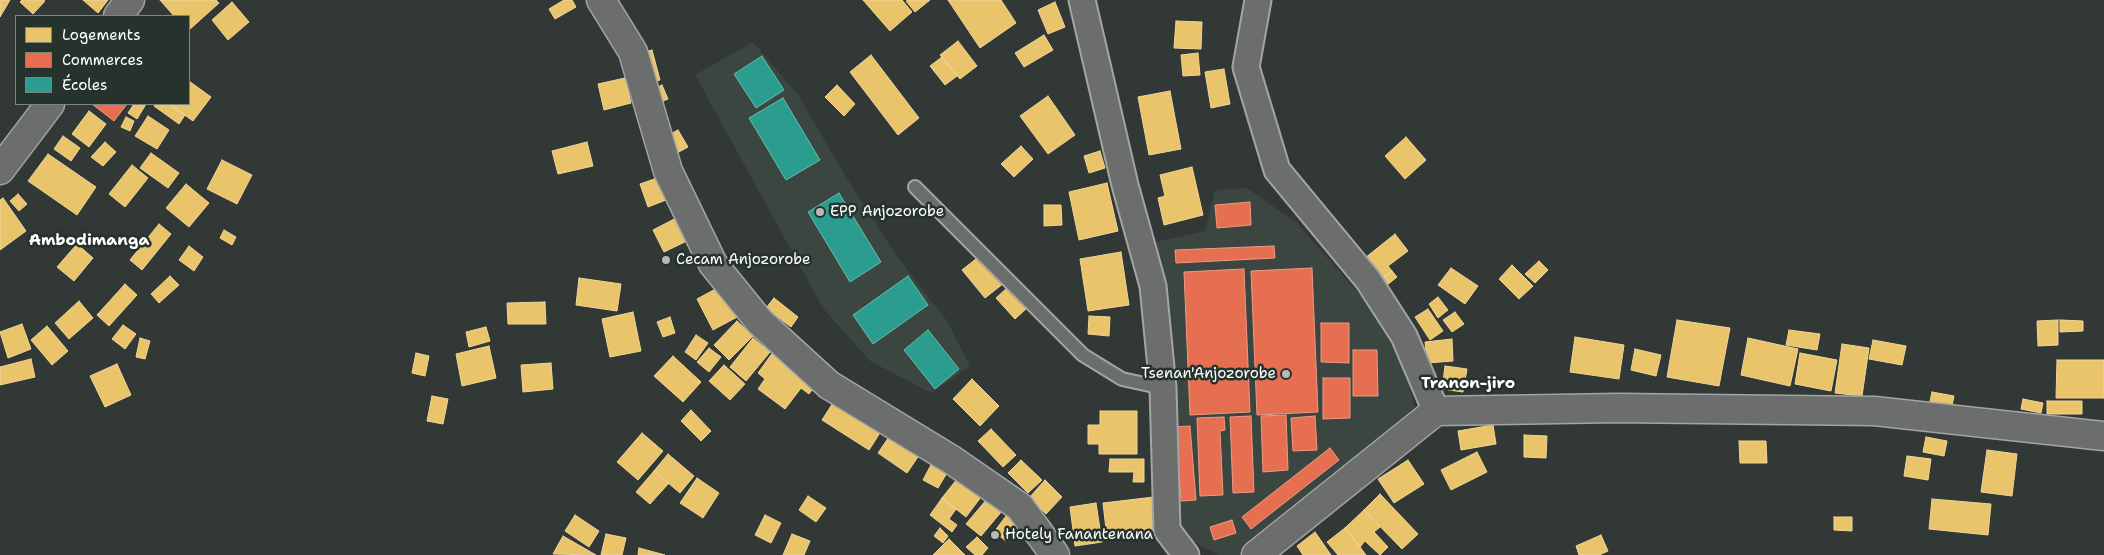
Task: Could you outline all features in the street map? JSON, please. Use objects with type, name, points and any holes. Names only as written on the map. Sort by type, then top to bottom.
[{"type":"street","points":[[119,15],[130,0]]},
{"type":"street","points":[[601,0],[632,52],[668,171],[713,264],[754,314],[829,385],[952,460],[1020,507],[1055,555]]},
{"type":"street","points":[[1082,0],[1123,175],[1153,286],[1163,388],[1167,530],[1186,555]]},
{"type":"street","points":[[1258,0],[1246,67],[1277,170],[1373,288],[1404,336],[1436,411]]},
{"type":"street","points":[[0,170],[49,105]]},
{"type":"street","points":[[1256,555],[1436,411],[1618,408],[1874,411],[2104,436]]},
{"type":"lane","points":[[915,187],[1083,355],[1122,379],[1163,388]]},
{"type":"shaded area","name":"EPP Anjozorobe","points":[[753,42],[799,96],[841,169],[896,255],[947,321],[970,366],[931,393],[870,361],[823,308],[695,75]]},
{"type":"shaded area","name":"Tsenan'Anjozorobe","points":[[1247,188],[1297,223],[1375,312],[1408,381],[1417,416],[1246,555],[1218,555],[1171,529],[1167,366],[1156,242],[1205,231],[1215,190]]},
{"type":"building: Logements","points":[[0,0],[10,0],[0,17]]},
{"type":"building: Logements","points":[[22,0],[45,1],[33,14],[20,2]]},
{"type":"building: Logements","points":[[83,0],[108,0],[98,13]]},
{"type":"building: Logements","points":[[160,0],[216,0],[219,3],[190,29],[190,15],[173,15]]},
{"type":"building: Logements","points":[[564,0],[572,0],[576,7],[555,19],[549,9]]},
{"type":"building: Logements","points":[[863,0],[902,0],[912,12],[890,31]]},
{"type":"building: Logements","points":[[930,0],[915,12],[906,1]]},
{"type":"building: Logements","points":[[948,0],[1001,0],[1016,23],[980,48]]},
{"type":"building: Logements","points":[[232,2],[249,22],[228,40],[212,20]]},
{"type":"building: Logements","points":[[1055,2],[1065,27],[1048,34],[1038,10]]},
{"type":"building: Logements","points":[[1176,21],[1202,22],[1201,49],[1174,48]]},
{"type":"building: Logements","points":[[1044,35],[1053,50],[1024,67],[1015,53]]},
{"type":"building: Logements","points":[[958,41],[977,66],[960,79],[940,55]]},
{"type":"building: Logements","points":[[652,50],[660,80],[646,85],[638,54]]},
{"type":"building: Logements","points":[[1198,53],[1200,75],[1183,76],[1181,55]]},
{"type":"building: Logements","points":[[871,55],[919,118],[898,135],[850,72]]},
{"type":"building: Logements","points":[[942,57],[957,76],[945,85],[930,66]]},
{"type":"building: Logements","points":[[1224,69],[1230,104],[1211,108],[1205,72]]},
{"type":"building: Logements","points":[[625,78],[631,103],[604,110],[598,84]]},
{"type":"building: Logements","points":[[190,82],[211,97],[193,121],[170,105],[190,105]]},
{"type":"building: Logements","points":[[662,85],[668,99],[658,103],[652,90]]},
{"type":"building: Logements","points":[[837,85],[855,104],[844,116],[825,97]]},
{"type":"building: Logements","points":[[1170,91],[1181,149],[1149,155],[1138,97]]},
{"type":"building: Logements","points":[[1048,96],[1075,135],[1048,154],[1020,116]]},
{"type":"building: Logements","points":[[133,105],[145,105],[137,119],[128,113]]},
{"type":"building: Logements","points":[[170,105],[185,115],[179,124],[154,106]]},
{"type":"building: Logements","points":[[89,111],[106,124],[89,147],[72,134]]},
{"type":"building: Logements","points":[[148,116],[169,130],[157,149],[135,136]]},
{"type":"building: Logements","points":[[126,117],[134,121],[130,131],[121,127]]},
{"type":"building: Logements","points":[[678,130],[688,147],[677,153],[667,136]]},
{"type":"building: Logements","points":[[63,136],[80,148],[71,161],[54,149]]},
{"type":"building: Logements","points":[[1406,137],[1426,160],[1405,179],[1385,156]]},
{"type":"building: Logements","points":[[105,142],[116,152],[103,166],[91,157]]},
{"type":"building: Logements","points":[[587,142],[593,166],[558,174],[552,151]]},
{"type":"building: Logements","points":[[1021,146],[1033,159],[1014,177],[1001,164]]},
{"type":"building: Logements","points":[[1100,151],[1105,168],[1089,173],[1084,156]]},
{"type":"building: Logements","points":[[151,153],[179,173],[168,188],[140,168]]},
{"type":"building: Logements","points":[[48,154],[96,187],[77,215],[28,181]]},
{"type":"building: Logements","points":[[222,160],[252,175],[237,204],[207,189]]},
{"type":"building: Logements","points":[[132,165],[148,178],[125,207],[109,194]]},
{"type":"building: Logements","points":[[1192,167],[1203,215],[1164,225],[1158,198],[1165,196],[1160,175]]},
{"type":"building: Logements","points":[[663,176],[671,198],[648,207],[640,184]]},
{"type":"building: Logements","points":[[1107,183],[1118,231],[1079,240],[1069,192]]},
{"type":"building: Logements","points":[[186,184],[209,203],[189,227],[166,208]]},
{"type":"building: Logements","points":[[18,194],[27,204],[19,211],[10,201]]},
{"type":"building: Logements","points":[[3,198],[26,231],[0,250],[0,200]]},
{"type":"building: Logements","points":[[1044,205],[1061,205],[1062,225],[1044,226]]},
{"type":"building: Logements","points":[[684,214],[695,237],[664,252],[653,230]]},
{"type":"building: Logements","points":[[159,224],[171,234],[142,270],[130,260]]},
{"type":"building: Logements","points":[[224,230],[236,237],[232,245],[220,238]]},
{"type":"building: Logements","points":[[1395,234],[1408,251],[1388,266],[1392,271],[1382,279],[1365,258]]},
{"type":"building: Logements","points":[[77,244],[93,258],[74,281],[57,267]]},
{"type":"building: Logements","points":[[189,246],[203,257],[194,271],[179,260]]},
{"type":"building: Logements","points":[[1121,252],[1129,305],[1088,311],[1080,259]]},
{"type":"building: Logements","points":[[981,255],[1004,283],[985,298],[962,270]]},
{"type":"building: Logements","points":[[1539,261],[1548,270],[1535,283],[1525,274]]},
{"type":"building: Logements","points":[[1512,265],[1533,286],[1519,299],[1499,279]]},
{"type":"building: Logements","points":[[1451,268],[1478,286],[1465,304],[1438,285]]},
{"type":"building: Logements","points":[[1392,271],[1397,277],[1387,285],[1382,279]]},
{"type":"building: Logements","points":[[170,276],[179,285],[159,303],[151,294]]},
{"type":"building: Logements","points":[[579,278],[621,284],[617,311],[576,305]]},
{"type":"building: Logements","points":[[125,284],[137,295],[109,326],[97,315]]},
{"type":"building: Logements","points":[[723,285],[739,316],[713,330],[697,299]]},
{"type":"building: Logements","points":[[1008,287],[1027,308],[1015,319],[996,298]]},
{"type":"building: Logements","points":[[1438,297],[1448,310],[1438,318],[1429,304]]},
{"type":"building: Logements","points":[[774,298],[798,317],[791,327],[766,308]]},
{"type":"building: Logements","points":[[79,301],[93,318],[69,339],[55,323]]},
{"type":"building: Logements","points":[[545,302],[546,324],[508,324],[507,303]]},
{"type":"building: Logements","points":[[1428,309],[1443,331],[1430,340],[1415,317]]},
{"type":"building: Logements","points":[[633,312],[641,351],[610,357],[602,319]]},
{"type":"building: Logements","points":[[1455,312],[1464,324],[1452,332],[1443,320]]},
{"type":"building: Logements","points":[[1089,316],[1110,317],[1109,336],[1088,334]]},
{"type":"building: Logements","points":[[670,317],[675,333],[663,337],[657,322]]},
{"type":"building: Logements","points":[[1677,320],[1730,328],[1719,386],[1667,377]]},
{"type":"building: Logements","points":[[2058,320],[2058,345],[2038,346],[2037,321]]},
{"type":"building: Logements","points":[[2060,320],[2083,321],[2083,331],[2060,332]]},
{"type":"building: Logements","points":[[737,321],[753,336],[729,360],[714,345]]},
{"type":"building: Logements","points":[[22,324],[31,349],[8,358],[0,332]]},
{"type":"building: Logements","points":[[123,325],[136,334],[125,349],[112,339]]},
{"type":"building: Logements","points":[[47,326],[68,351],[52,365],[31,340]]},
{"type":"building: Logements","points":[[486,327],[490,341],[469,347],[466,332]]},
{"type":"building: Logements","points":[[1789,330],[1820,334],[1817,350],[1786,345]]},
{"type":"building: Logements","points":[[696,335],[708,343],[696,360],[685,352]]},
{"type":"building: Logements","points":[[1575,337],[1624,345],[1619,379],[1570,372]]},
{"type":"building: Logements","points":[[140,338],[150,341],[145,359],[136,357]]},
{"type":"building: Logements","points":[[753,338],[770,352],[746,381],[730,367]]},
{"type":"building: Logements","points":[[1748,338],[1798,349],[1790,386],[1741,375]]},
{"type":"building: Logements","points":[[1452,339],[1453,361],[1427,363],[1425,342]]},
{"type":"building: Logements","points":[[1873,340],[1906,346],[1902,365],[1869,359]]},
{"type":"building: Logements","points":[[1842,344],[1869,348],[1862,396],[1835,393]]},
{"type":"building: Logements","points":[[489,346],[496,378],[462,386],[456,354]]},
{"type":"building: Logements","points":[[709,348],[721,357],[709,372],[697,362]]},
{"type":"building: Logements","points":[[776,348],[819,380],[809,394],[801,388],[785,409],[758,389],[765,379],[758,373]]},
{"type":"building: Logements","points":[[1635,349],[1661,355],[1656,376],[1631,370]]},
{"type":"building: Logements","points":[[416,353],[429,356],[425,376],[412,373]]},
{"type":"building: Logements","points":[[1800,353],[1837,360],[1831,391],[1795,384]]},
{"type":"building: Logements","points":[[673,356],[701,382],[683,402],[654,376]]},
{"type":"building: Logements","points":[[31,359],[35,377],[0,385],[0,367]]},
{"type":"building: Logements","points":[[2057,360],[2104,360],[2104,398],[2056,398]]},
{"type":"building: Logements","points":[[551,363],[553,389],[523,392],[521,365]]},
{"type":"building: Logements","points":[[117,364],[131,395],[105,407],[90,376]]},
{"type":"building: Logements","points":[[724,365],[745,384],[730,400],[709,381]]},
{"type":"building: Logements","points":[[1445,366],[1467,369],[1463,392],[1442,389]]},
{"type":"building: Logements","points":[[972,379],[999,406],[980,426],[953,399]]},
{"type":"building: Logements","points":[[1932,392],[1954,396],[1951,410],[1929,406]]},
{"type":"building: Logements","points":[[838,395],[885,425],[869,450],[822,420]]},
{"type":"building: Logements","points":[[432,396],[448,399],[443,424],[427,421]]},
{"type":"building: Logements","points":[[2023,399],[2043,403],[2041,413],[2021,409]]},
{"type":"building: Logements","points":[[2047,401],[2082,401],[2082,414],[2047,414]]},
{"type":"building: Logements","points":[[691,410],[711,431],[701,441],[681,421]]},
{"type":"building: Logements","points":[[1100,411],[1137,411],[1137,454],[1099,454],[1099,444],[1088,444],[1088,425],[1100,425]]},
{"type":"building: Logements","points":[[1493,425],[1496,444],[1461,450],[1458,431]]},
{"type":"building: Logements","points":[[991,429],[1016,455],[1003,467],[978,441]]},
{"type":"building: Logements","points":[[893,431],[922,451],[907,473],[878,453]]},
{"type":"building: Logements","points":[[642,433],[663,451],[638,480],[617,462]]},
{"type":"building: Logements","points":[[1524,435],[1547,436],[1546,458],[1524,457]]},
{"type":"building: Logements","points":[[1926,437],[1947,441],[1944,456],[1923,452]]},
{"type":"building: Logements","points":[[1739,441],[1766,441],[1767,463],[1740,463]]},
{"type":"building: Logements","points":[[1987,450],[2017,454],[2012,496],[1981,492]]},
{"type":"building: Logements","points":[[1477,452],[1487,472],[1451,490],[1441,470]]},
{"type":"building: Logements","points":[[668,454],[694,476],[680,493],[654,471]]},
{"type":"building: Logements","points":[[1907,456],[1931,459],[1928,480],[1904,476]]},
{"type":"building: Logements","points":[[1110,459],[1144,459],[1144,482],[1133,482],[1134,472],[1109,472]]},
{"type":"building: Logements","points":[[1021,460],[1042,480],[1028,493],[1008,473]]},
{"type":"building: Logements","points":[[1408,460],[1424,484],[1394,503],[1378,479]]},
{"type":"building: Logements","points":[[932,463],[948,471],[938,488],[923,480]]},
{"type":"building: Logements","points":[[654,471],[669,483],[650,504],[636,492]]},
{"type":"building: Logements","points":[[697,478],[719,493],[703,518],[680,503]]},
{"type":"building: Logements","points":[[957,479],[981,497],[966,517],[942,498]]},
{"type":"building: Logements","points":[[1045,480],[1062,497],[1046,514],[1029,498]]},
{"type":"building: Logements","points":[[1380,494],[1418,534],[1402,549],[1364,510]]},
{"type":"building: Logements","points":[[808,496],[826,508],[816,522],[799,510]]},
{"type":"building: Logements","points":[[1154,497],[1158,532],[1107,538],[1103,503]]},
{"type":"building: Logements","points":[[942,498],[956,509],[949,519],[957,525],[952,532],[930,515]]},
{"type":"building: Logements","points":[[987,499],[1002,511],[981,536],[966,524]]},
{"type":"building: Logements","points":[[1932,499],[1991,504],[1988,535],[1929,529]]},
{"type":"building: Logements","points":[[1096,503],[1102,542],[1075,546],[1070,507]]},
{"type":"building: Logements","points":[[1364,510],[1380,527],[1374,532],[1388,547],[1380,555],[1365,541],[1360,547],[1345,528]]},
{"type":"building: Logements","points":[[575,515],[599,531],[589,547],[565,531]]},
{"type":"building: Logements","points":[[765,515],[781,523],[771,543],[755,535]]},
{"type":"building: Logements","points":[[1006,516],[1018,526],[1006,541],[994,532]]},
{"type":"building: Logements","points":[[1834,517],[1852,517],[1852,531],[1834,530]]},
{"type":"building: Logements","points":[[940,528],[948,536],[943,543],[934,536]]},
{"type":"building: Logements","points":[[1345,528],[1366,555],[1338,555],[1327,542]]},
{"type":"building: Logements","points":[[1315,532],[1331,555],[1303,555],[1297,546]]},
{"type":"building: Logements","points":[[606,534],[626,538],[622,555],[601,555]]},
{"type":"building: Logements","points":[[792,534],[810,541],[804,555],[783,555]]},
{"type":"building: Logements","points":[[1601,535],[1608,551],[1599,555],[1579,555],[1576,546]]},
{"type":"building: Logements","points":[[563,536],[596,555],[553,554]]},
{"type":"building: Logements","points":[[977,537],[988,548],[982,555],[975,555],[966,547]]},
{"type":"building: Logements","points":[[949,539],[965,555],[933,555]]},
{"type":"building: Logements","points":[[639,548],[665,555],[638,555]]},
{"type":"building: Commerces","points":[[93,105],[126,105],[114,121]]},
{"type":"building: Commerces","points":[[1250,202],[1251,225],[1217,228],[1215,205]]},
{"type":"building: Commerces","points":[[1274,246],[1275,258],[1176,263],[1175,250]]},
{"type":"building: Commerces","points":[[1312,268],[1318,412],[1257,415],[1251,271]]},
{"type":"building: Commerces","points":[[1244,269],[1250,412],[1190,415],[1184,272]]},
{"type":"building: Commerces","points":[[1321,323],[1349,323],[1349,363],[1321,362]]},
{"type":"building: Commerces","points":[[1353,350],[1377,350],[1378,396],[1353,396]]},
{"type":"building: Commerces","points":[[1323,378],[1350,378],[1350,418],[1323,419]]},
{"type":"building: Commerces","points":[[1286,415],[1288,470],[1263,472],[1261,416]]},
{"type":"building: Commerces","points":[[1251,416],[1254,492],[1233,493],[1230,417]]},
{"type":"building: Commerces","points":[[1315,416],[1317,450],[1293,451],[1291,418]]},
{"type":"building: Commerces","points":[[1224,417],[1225,430],[1220,431],[1223,495],[1200,496],[1197,418]]},
{"type":"building: Commerces","points":[[1190,426],[1196,500],[1181,501],[1175,427]]},
{"type":"building: Commerces","points":[[1330,448],[1339,460],[1251,529],[1242,517]]},
{"type":"building: Commerces","points":[[1232,520],[1236,533],[1214,540],[1210,527]]},
{"type":"building: Écoles","points":[[762,56],[784,90],[756,108],[734,74]]},
{"type":"building: Écoles","points":[[783,98],[820,160],[786,180],[749,118]]},
{"type":"building: Écoles","points":[[839,193],[881,262],[850,282],[808,212]]},
{"type":"building: Écoles","points":[[908,276],[928,305],[873,344],[853,315]]},
{"type":"building: Écoles","points":[[928,330],[959,369],[935,389],[904,350]]},
{"type":"place","name":"EPP Anjozorobe","points":[[820,212]]},
{"type":"place","name":"Cecam Anjozorobe","points":[[666,260]]},
{"type":"place","name":"Tsenan'Anjozorobe","points":[[1286,374]]},
{"type":"place","name":"Hotely Fanantenana","points":[[995,535]]},
{"type":"district","name":"Ambodimanga","points":[[89,241]]},
{"type":"district","name":"Tranon-jiro","points":[[1468,384]]}]
